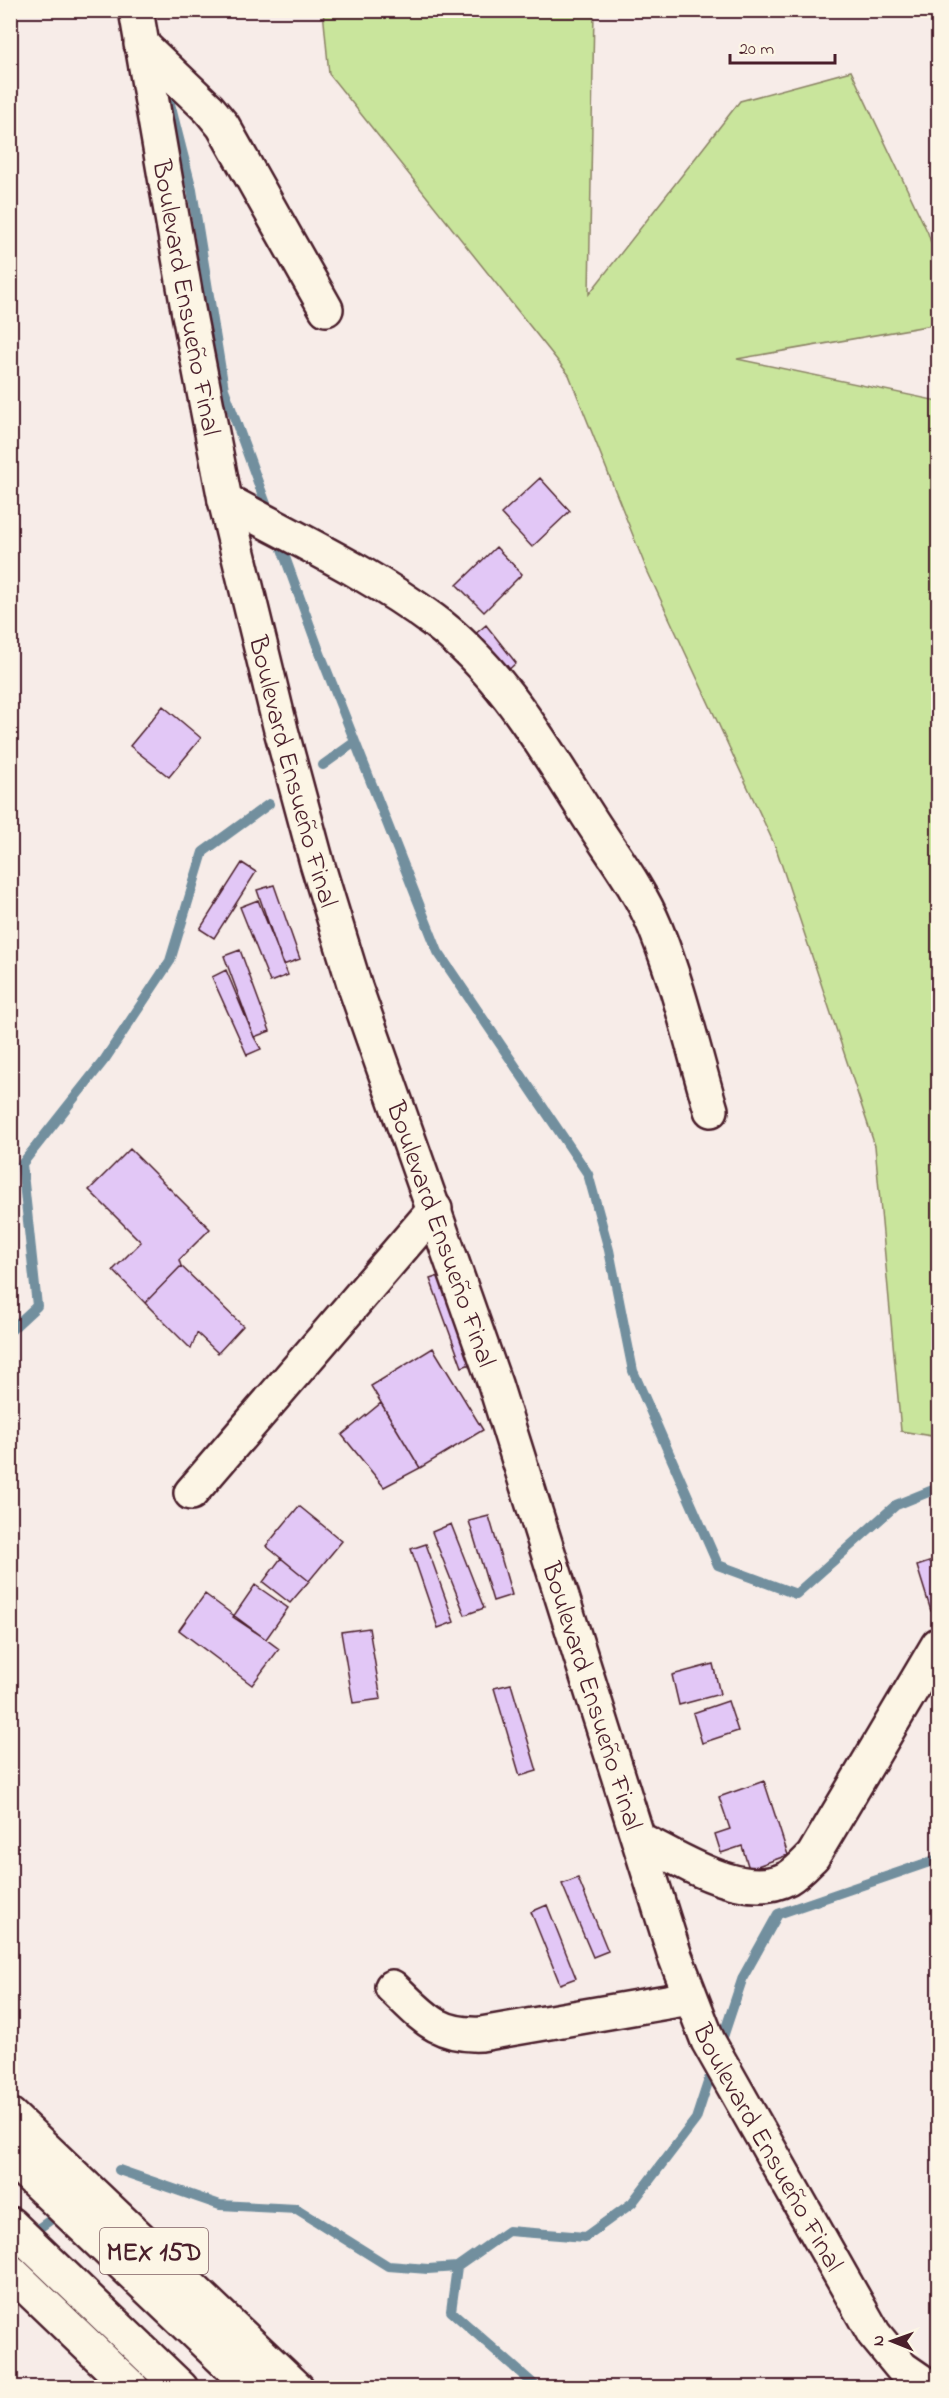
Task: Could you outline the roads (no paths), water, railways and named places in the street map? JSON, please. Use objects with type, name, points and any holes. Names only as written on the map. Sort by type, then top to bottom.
[{"type":"main road","name":"Boulevard Ensueño Final","points":[[136,10],[188,309],[225,500],[281,730],[317,863],[355,987],[495,1384],[690,1998],[708,2041],[874,2334],[902,2367],[931,2388]]},
{"type":"main road","points":[[141,44],[209,109],[223,126],[326,309]]},
{"type":"main road","points":[[225,500],[387,589],[434,621],[477,659],[519,709],[628,877],[654,925],[665,953],[711,1110]]},
{"type":"main road","points":[[191,1493],[435,1209]]},
{"type":"main road","points":[[639,1839],[725,1880],[756,1886],[788,1878],[813,1856],[938,1645]]},
{"type":"main road","points":[[392,1987],[433,2024],[449,2032],[465,2035],[690,1998]]},
{"type":"main road","name":"MEX 15D","points":[[10,2115],[297,2388]]},
{"type":"main road","name":"MEX 15D","points":[[10,2157],[253,2388]]},
{"type":"main road","name":"MEX 15D","points":[[10,2224],[181,2388]]},
{"type":"main road","points":[[10,2271],[132,2388]]},
{"type":"waterway","points":[[164,80],[192,190],[224,389],[270,515]]},
{"type":"waterway","points":[[278,538],[318,648],[438,952],[588,1174],[609,1250],[633,1371],[718,1565],[796,1594],[896,1505],[938,1488]]},
{"type":"waterway","points":[[323,765],[355,742]]},
{"type":"waterway","points":[[10,1331],[37,1306],[22,1164],[105,1059],[170,961],[203,852],[269,804]]},
{"type":"waterway","points":[[719,2049],[743,1977],[778,1914],[938,1859]]},
{"type":"waterway","points":[[538,2388],[451,2311],[457,2267],[508,2231],[585,2237],[632,2203],[696,2119],[714,2064]]},
{"type":"waterway","points":[[119,2170],[220,2205],[297,2209],[388,2266],[428,2269],[457,2267]]},
{"type":"waterway","points":[[28,2236],[60,2213]]}]
